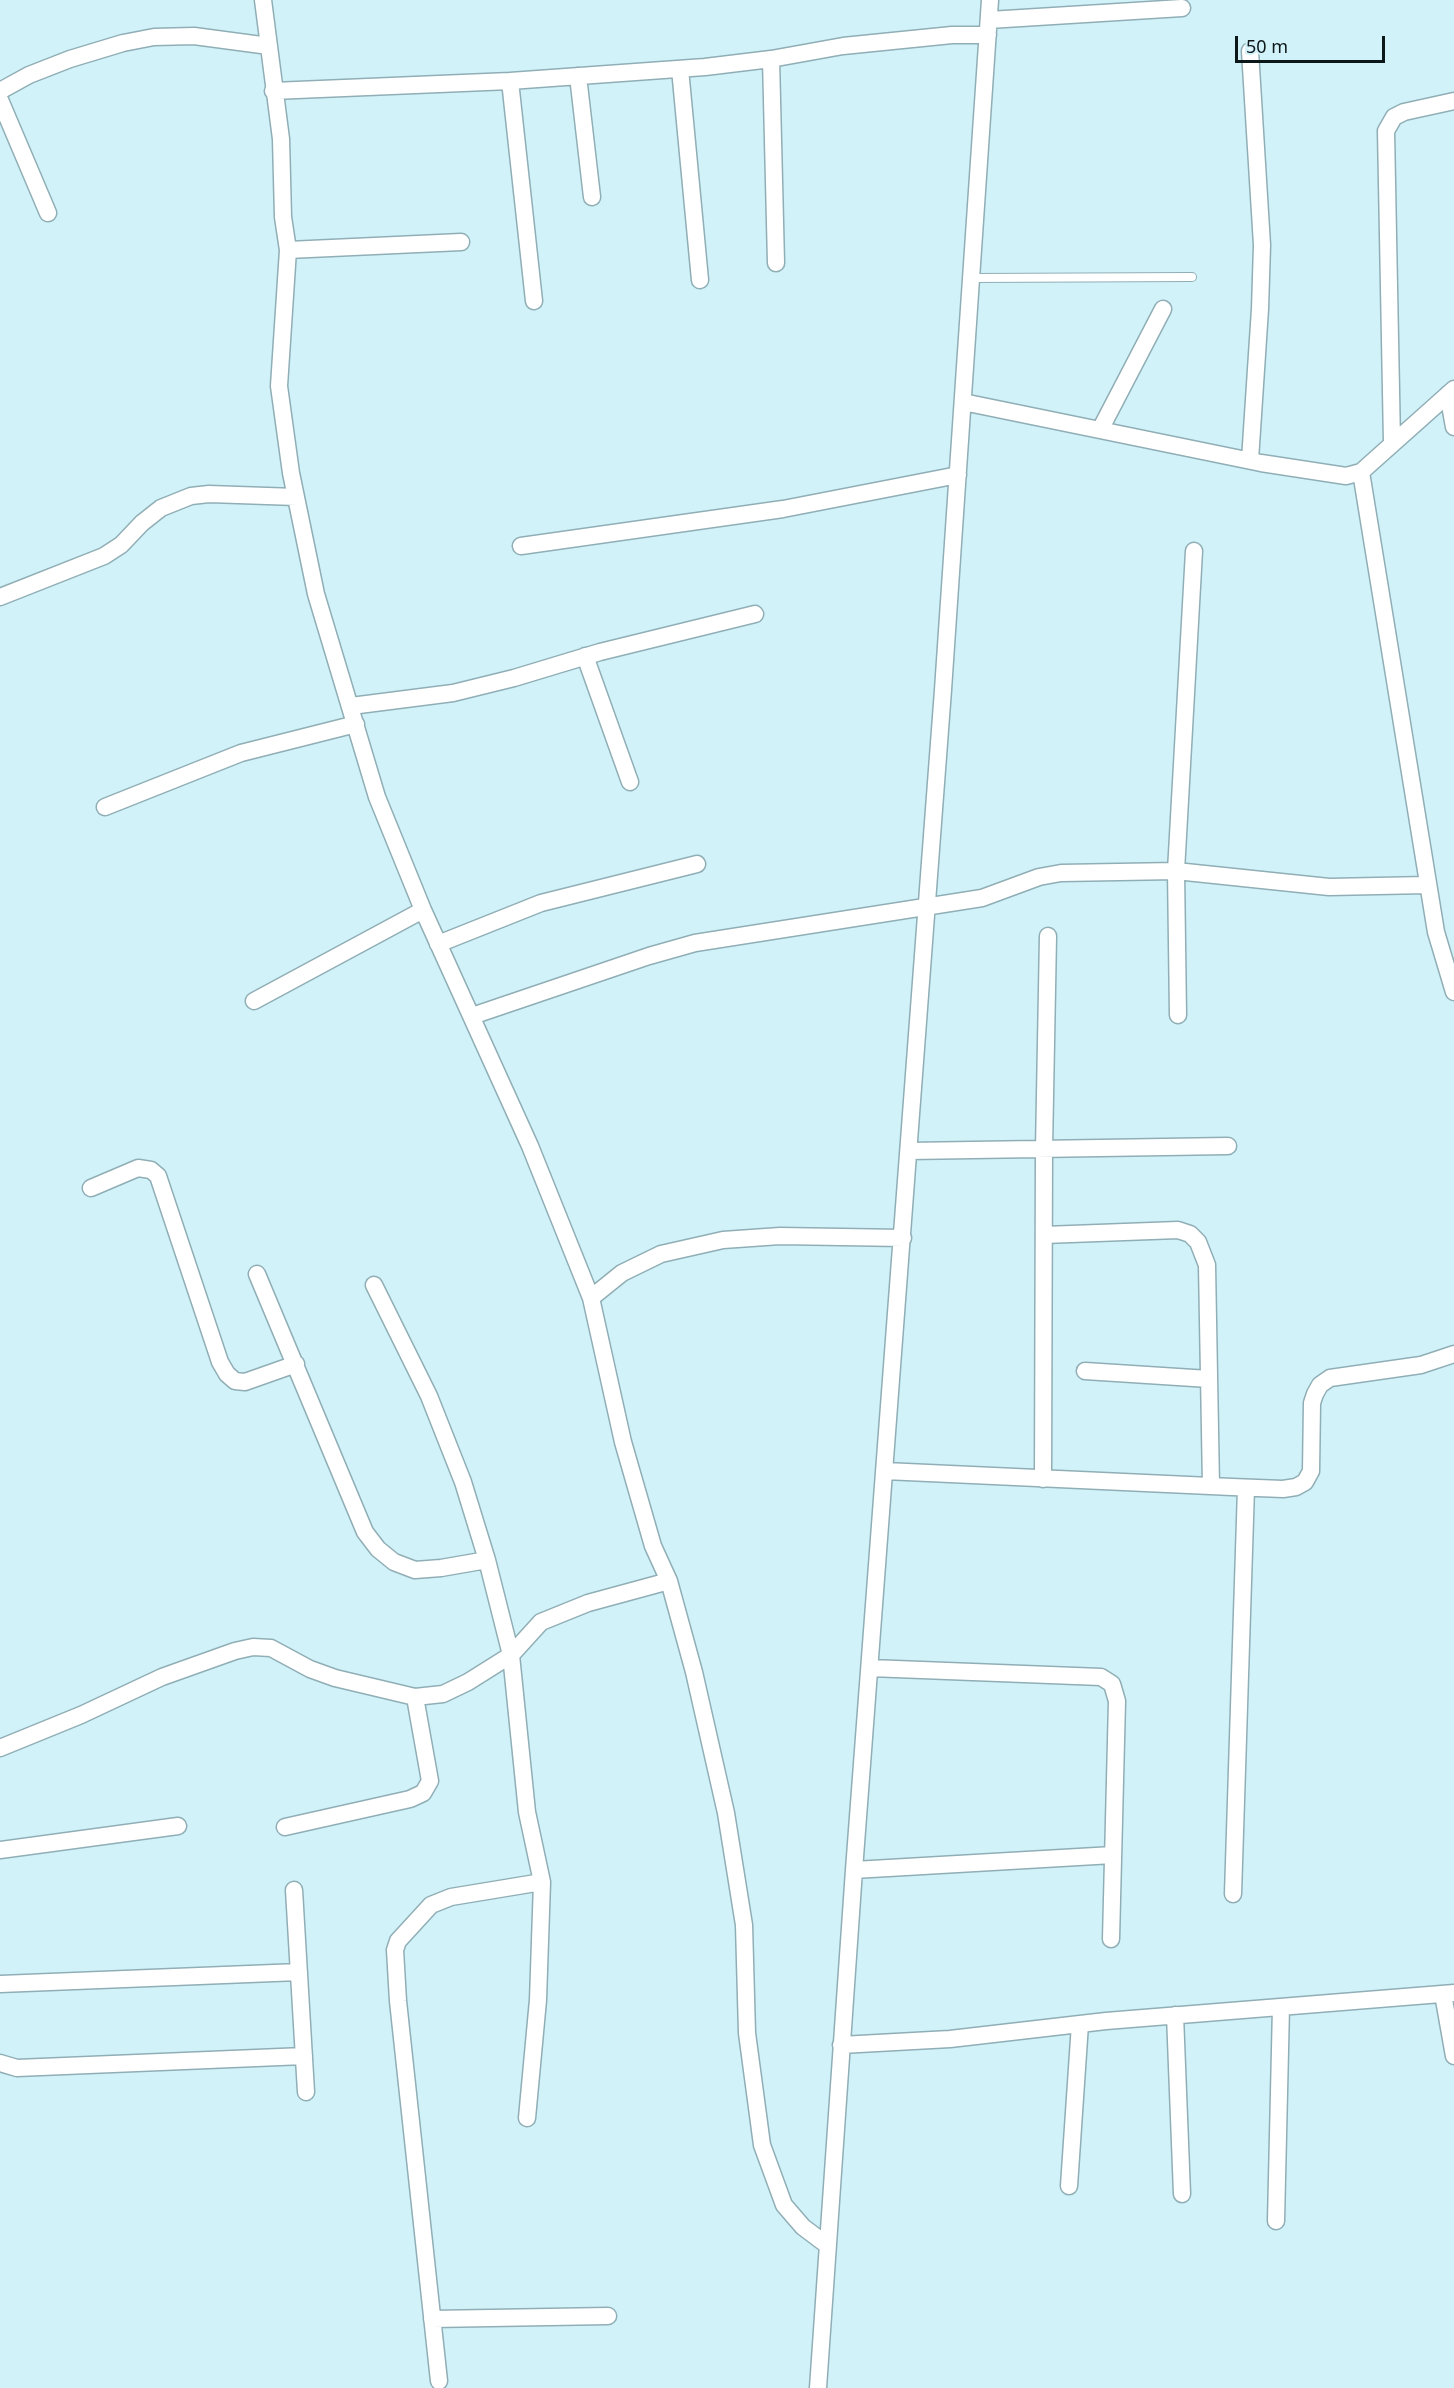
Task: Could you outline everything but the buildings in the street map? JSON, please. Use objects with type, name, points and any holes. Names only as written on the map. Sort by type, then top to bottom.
[{"type":"street","points":[[263,0],[281,139],[283,217],[288,250],[279,386],[296,497],[316,594],[377,797],[423,910],[530,1146],[591,1298],[623,1442],[653,1546],[669,1581],[694,1672],[726,1813],[744,1924],[747,2034],[762,2145],[784,2205],[803,2227],[827,2245]]},
{"type":"street","points":[[818,2388],[841,2045],[903,1238],[958,475],[990,0]]},
{"type":"street","points":[[273,91],[510,81],[680,69],[771,59],[843,46],[952,35],[989,28],[1182,8]]},
{"type":"street","points":[[0,91],[28,75],[70,59],[154,38],[194,36],[269,46]]},
{"type":"street","points":[[1250,51],[1262,245],[1250,460]]},
{"type":"street","points":[[771,59],[776,263]]},
{"type":"street","points":[[680,69],[700,280]]},
{"type":"street","points":[[578,76],[592,197]]},
{"type":"street","points":[[510,81],[534,301]]},
{"type":"street","points":[[0,100],[48,213]]},
{"type":"street","points":[[1392,443],[1386,131],[1394,117],[1404,112],[1454,101]]},
{"type":"street","points":[[288,250],[461,242]]},
{"type":"street","points":[[1100,429],[1163,309]]},
{"type":"street","points":[[963,402],[1250,460],[1346,476],[1361,472],[1451,391]]},
{"type":"street","points":[[1451,391],[1454,427]]},
{"type":"street","points":[[1361,472],[1427,885],[1436,932],[1454,992]]},
{"type":"street","points":[[521,546],[783,509],[958,475]]},
{"type":"street","points":[[0,597],[104,556],[121,545],[142,523],[161,508],[191,496],[209,494],[296,497]]},
{"type":"street","points":[[1178,1015],[1176,871],[1194,551]]},
{"type":"street","points":[[351,706],[453,693],[755,614]]},
{"type":"street","points":[[585,657],[630,782]]},
{"type":"street","points":[[105,807],[241,753],[356,724]]},
{"type":"street","points":[[438,944],[541,903],[697,864]]},
{"type":"street","points":[[472,1016],[648,956],[695,943],[981,898],[1039,876],[1081,871],[1176,871],[1329,887],[1427,885]]},
{"type":"street","points":[[254,1001],[423,910]]},
{"type":"street","points":[[1043,1479],[1047,936]]},
{"type":"street","points":[[909,1151],[1228,1146]]},
{"type":"street","points":[[91,1188],[138,1168],[151,1170],[158,1176],[220,1362],[227,1374],[235,1381],[245,1382],[296,1364]]},
{"type":"street","points":[[1044,1235],[1178,1230],[1190,1234],[1198,1242],[1207,1265],[1211,1486]]},
{"type":"street","points":[[591,1298],[622,1274],[661,1254],[723,1240],[780,1236],[903,1238]]},
{"type":"street","points":[[257,1274],[365,1532],[378,1549],[394,1562],[415,1570],[487,1560]]},
{"type":"street","points":[[374,1285],[429,1396],[463,1482],[487,1560],[511,1655],[527,1812],[542,1882],[538,2000],[527,2118]]},
{"type":"street","points":[[885,1471],[1246,1488],[1296,1487],[1305,1482],[1311,1471],[1312,1403],[1320,1385],[1330,1378],[1421,1365],[1454,1354]]},
{"type":"street","points":[[1085,1371],[1209,1379]]},
{"type":"street","points":[[1233,1894],[1246,1488]]},
{"type":"street","points":[[0,1748],[81,1715],[162,1677],[235,1651],[253,1647],[271,1648],[310,1669],[335,1678],[415,1697],[443,1694],[468,1682],[511,1655],[541,1622],[588,1603],[669,1581]]},
{"type":"street","points":[[870,1668],[1108,1679],[1112,1684],[1117,1701],[1112,1940]]},
{"type":"street","points":[[285,1827],[410,1799],[423,1793],[430,1780],[415,1697]]},
{"type":"street","points":[[0,1850],[178,1826]]},
{"type":"street","points":[[854,1870],[1113,1855]]},
{"type":"street","points":[[439,2381],[398,2001],[395,1950],[398,1941],[431,1905],[451,1897],[542,1882]]},
{"type":"street","points":[[294,1890],[306,2092]]},
{"type":"street","points":[[0,1984],[299,1972]]},
{"type":"street","points":[[841,2045],[950,2039],[1175,2015],[1449,1994],[1454,2056]]},
{"type":"street","points":[[1276,2221],[1281,2007]]},
{"type":"street","points":[[1175,2015],[1182,2194]]},
{"type":"street","points":[[1069,2186],[1080,2024]]},
{"type":"street","points":[[0,2063],[16,2068],[304,2056]]},
{"type":"street","points":[[432,2319],[608,2316]]},
{"type":"lane","points":[[972,278],[1192,277]]}]
